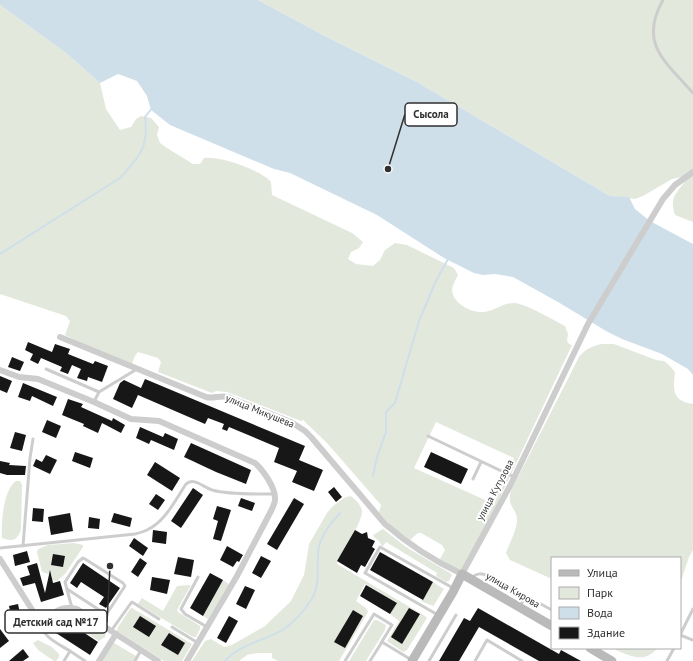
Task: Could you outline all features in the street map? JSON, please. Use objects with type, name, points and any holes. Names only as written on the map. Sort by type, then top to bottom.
[{"type":"street","name":"улица Кутузова","points":[[412,661],[454,589],[514,477],[588,324],[662,199],[675,185],[693,172]]},
{"type":"street","name":"улица Микушева","points":[[60,337],[211,398],[222,396],[228,397],[291,422],[311,436],[391,529],[426,554],[462,574]]},
{"type":"street","points":[[0,370],[19,377],[38,379],[131,419],[159,421],[255,463],[263,472],[274,494],[275,499],[272,509],[237,576],[187,661]]},
{"type":"street","points":[[0,559],[30,608],[40,619],[58,609],[68,607],[77,609],[158,661]]},
{"type":"street","name":"улица Кирова","points":[[462,574],[551,625]]},
{"type":"street","points":[[99,661],[113,633]]},
{"type":"street","points":[[592,649],[612,661]]},
{"type":"lane","points":[[663,0],[658,9],[653,27],[654,42],[659,54],[693,92]]},
{"type":"lane","points":[[46,369],[99,392]]},
{"type":"lane","points":[[94,402],[99,392],[137,369]]},
{"type":"lane","points":[[428,436],[514,477]]},
{"type":"lane","points":[[23,546],[30,458],[33,439]]},
{"type":"lane","points":[[473,479],[482,462]]},
{"type":"lane","points":[[0,548],[134,534],[148,530],[169,510],[186,484],[190,481],[194,481],[209,489],[218,491],[274,494]]},
{"type":"lane","points":[[439,616],[365,573],[380,547],[454,589]]},
{"type":"lane","points":[[72,608],[65,582],[78,562],[83,558],[125,586],[100,624]]},
{"type":"lane","points":[[471,578],[480,573],[551,609]]},
{"type":"lane","points":[[198,578],[181,609],[186,614],[207,627]]},
{"type":"lane","points":[[67,589],[107,615]]},
{"type":"lane","points":[[520,607],[526,596]]},
{"type":"lane","points":[[113,633],[132,602],[159,619]]},
{"type":"lane","points":[[681,633],[693,609]]},
{"type":"lane","points":[[345,661],[374,614],[392,625],[370,661]]},
{"type":"lane","points":[[429,661],[456,615]]},
{"type":"lane","points":[[40,619],[40,627],[44,634],[84,661]]},
{"type":"lane","points":[[172,627],[198,643]]},
{"type":"lane","points":[[681,635],[693,640]]},
{"type":"lane","points":[[475,661],[487,640],[522,661]]},
{"type":"lane","points":[[381,643],[382,642],[412,661]]},
{"type":"lane","points":[[667,661],[673,649]]},
{"type":"lane","points":[[135,661],[141,650]]},
{"type":"lane","points":[[64,661],[70,652]]},
{"type":"green space","points":[[258,0],[693,0],[693,222],[675,215],[673,201],[684,183],[682,177],[672,179],[635,199],[610,196],[417,82],[325,36]]},
{"type":"green space","points":[[0,5],[66,53],[100,83],[106,109],[120,130],[131,127],[136,119],[141,116],[151,118],[159,127],[157,135],[160,143],[193,164],[200,164],[204,158],[211,158],[220,159],[250,169],[266,177],[271,182],[272,195],[352,233],[363,242],[359,248],[351,252],[348,259],[356,264],[373,266],[380,260],[385,250],[395,243],[407,245],[454,268],[458,275],[452,287],[453,294],[462,306],[477,312],[485,312],[510,303],[526,306],[565,326],[568,334],[567,341],[572,345],[496,506],[462,572],[441,561],[440,559],[445,550],[442,545],[421,533],[418,533],[410,540],[391,526],[379,512],[381,505],[327,443],[303,420],[301,421],[227,392],[216,391],[212,393],[158,372],[161,362],[158,358],[138,352],[131,366],[128,367],[65,335],[70,321],[66,316],[0,294]],"holes":[[[436,422],[514,458],[494,504],[414,468]]]},
{"type":"green space","points":[[602,344],[614,344],[656,360],[664,361],[675,372],[675,394],[686,403],[693,404],[693,550],[689,557],[681,581],[681,557],[551,557],[551,579],[510,560],[506,553],[517,524],[517,516],[510,500],[511,491],[579,357],[589,348]]},
{"type":"green space","points":[[16,481],[20,481],[22,485],[21,529],[17,538],[9,540],[2,538],[4,507],[8,492]]},
{"type":"green space","points":[[350,496],[358,503],[362,513],[351,538],[337,561],[337,564],[427,618],[407,650],[403,652],[387,641],[399,621],[390,614],[397,603],[365,584],[356,601],[366,608],[368,612],[339,661],[278,661],[272,658],[272,653],[258,653],[247,655],[239,661],[192,661],[205,641],[211,639],[224,647],[230,646],[265,626],[291,601],[304,575],[309,544],[327,513],[333,506],[344,498]]},
{"type":"green space","points":[[383,529],[406,547],[450,573],[452,575],[449,581],[446,582],[436,576],[437,573],[386,542],[382,546],[373,535]]},
{"type":"green space","points":[[74,543],[83,545],[83,547],[65,574],[57,581],[52,580],[52,575],[42,572],[37,552],[38,549],[48,545]]},
{"type":"green space","points":[[223,580],[229,584],[208,619],[203,616]]},
{"type":"green space","points":[[433,582],[444,589],[433,606],[421,601]]},
{"type":"green space","points":[[191,585],[177,610],[200,626],[196,637],[193,637],[138,604],[142,598],[163,611],[177,586]]},
{"type":"green space","points":[[132,608],[192,644],[182,661],[164,661],[117,631],[118,627]]},
{"type":"green space","points":[[68,610],[77,612],[105,630],[105,637],[99,641],[65,619],[62,621],[56,617],[60,611]]},
{"type":"green space","points":[[374,620],[386,625],[385,630],[366,661],[349,661]]},
{"type":"green space","points":[[38,640],[52,647],[59,654],[56,661],[38,650],[33,643]]},
{"type":"green space","points":[[114,643],[136,656],[134,661],[100,661]]},
{"type":"green space","points":[[656,649],[650,655],[643,657],[627,655],[616,650]]},
{"type":"water","points":[[0,0],[258,0],[325,36],[417,82],[610,196],[629,197],[635,209],[650,221],[693,244],[693,375],[688,369],[662,354],[622,339],[606,331],[513,277],[474,273],[444,258],[377,215],[290,173],[274,169],[170,125],[151,110],[147,96],[137,81],[118,74],[100,83],[66,53],[0,5]]},
{"type":"building","points":[[28,342],[52,352],[55,344],[70,349],[68,354],[93,364],[95,361],[108,366],[102,382],[88,377],[87,381],[77,378],[81,369],[72,365],[68,374],[60,371],[62,367],[41,358],[38,364],[30,360],[33,354],[25,350]]},
{"type":"building","points":[[12,357],[24,362],[20,371],[8,367]]},
{"type":"building","points":[[0,376],[12,381],[7,393],[0,390]]},
{"type":"building","points":[[145,379],[305,446],[299,460],[323,470],[314,491],[292,482],[297,471],[274,462],[279,448],[229,427],[227,431],[222,429],[224,424],[208,418],[205,424],[138,395],[132,408],[113,399],[120,383],[124,380],[141,388]]},
{"type":"building","points":[[23,383],[57,397],[53,406],[32,396],[30,401],[18,397]]},
{"type":"building","points":[[68,399],[83,404],[81,407],[112,421],[113,418],[125,425],[121,433],[102,423],[98,433],[83,426],[84,424],[62,415]]},
{"type":"building","points":[[47,420],[61,426],[56,438],[42,432]]},
{"type":"building","points":[[140,427],[163,437],[165,433],[178,439],[174,450],[151,440],[149,444],[136,438]]},
{"type":"building","points":[[15,432],[26,435],[22,451],[10,448]]},
{"type":"building","points":[[191,443],[251,470],[246,484],[184,457]]},
{"type":"building","points":[[75,452],[93,458],[90,468],[72,461]]},
{"type":"building","points":[[431,452],[468,469],[461,484],[424,467]]},
{"type":"building","points":[[46,455],[57,460],[50,474],[33,466],[36,459],[42,462]]},
{"type":"building","points":[[0,461],[10,463],[9,465],[26,466],[25,475],[7,475],[0,473]]},
{"type":"building","points":[[155,462],[180,478],[172,491],[147,475]]},
{"type":"building","points":[[334,487],[342,497],[336,502],[328,492]]},
{"type":"building","points":[[193,488],[203,495],[181,528],[171,521]]},
{"type":"building","points":[[156,494],[165,500],[158,510],[149,504]]},
{"type":"building","points":[[241,498],[255,503],[252,511],[238,506]]},
{"type":"building","points":[[294,498],[304,504],[277,550],[267,544]]},
{"type":"building","points":[[217,506],[231,510],[221,541],[213,539],[218,521],[213,519]]},
{"type":"building","points":[[33,508],[44,509],[43,522],[32,521]]},
{"type":"building","points":[[70,513],[73,531],[51,535],[48,517]]},
{"type":"building","points":[[114,513],[132,518],[130,527],[111,522]]},
{"type":"building","points":[[89,517],[100,519],[99,529],[88,528]]},
{"type":"building","points":[[153,530],[167,532],[166,544],[152,542]]},
{"type":"building","points":[[355,530],[362,534],[367,532],[368,538],[375,541],[372,547],[375,549],[365,567],[361,565],[357,573],[337,561]]},
{"type":"building","points":[[134,538],[148,548],[143,556],[129,546]]},
{"type":"building","points":[[227,546],[243,555],[239,562],[237,561],[233,567],[220,560]]},
{"type":"building","points":[[27,551],[30,562],[15,566],[13,555]]},
{"type":"building","points":[[380,552],[433,582],[423,600],[370,570]]},
{"type":"building","points":[[53,554],[65,556],[63,567],[51,565]]},
{"type":"building","points":[[261,556],[271,561],[261,578],[252,573]]},
{"type":"building","points":[[178,557],[194,560],[191,577],[174,574]]},
{"type":"building","points":[[140,558],[147,563],[138,577],[131,572]]},
{"type":"building","points":[[37,563],[45,593],[50,570],[53,583],[60,581],[64,595],[41,602],[35,583],[23,586],[20,578],[30,575],[27,566]]},
{"type":"building","points":[[83,563],[120,588],[106,608],[99,604],[104,597],[81,582],[77,588],[70,583]]},
{"type":"building","points":[[210,573],[223,580],[203,616],[190,608]]},
{"type":"building","points":[[152,577],[170,580],[167,594],[150,590]]},
{"type":"building","points":[[366,585],[397,603],[390,614],[360,596]]},
{"type":"building","points":[[245,586],[255,590],[246,609],[236,604]]},
{"type":"building","points":[[18,604],[21,618],[12,620],[9,606]]},
{"type":"building","points":[[409,608],[420,614],[402,644],[391,637]]},
{"type":"building","points":[[478,608],[559,654],[561,650],[581,661],[539,661],[479,627],[459,661],[439,661],[464,618],[470,621]]},
{"type":"building","points":[[353,610],[363,616],[345,648],[334,642]]},
{"type":"building","points":[[140,616],[156,626],[149,637],[133,627]]},
{"type":"building","points":[[229,616],[238,621],[226,643],[217,638]]},
{"type":"building","points":[[65,620],[98,642],[90,655],[56,633]]},
{"type":"building","points":[[0,629],[9,641],[0,648]]},
{"type":"building","points":[[169,633],[185,643],[178,655],[161,645]]},
{"type":"building","points":[[23,649],[29,657],[23,661],[9,661]]},
{"type":"waterway","points":[[0,254],[120,178],[142,150],[146,136],[145,117],[152,108]]},
{"type":"waterway","points":[[373,476],[377,457],[386,432],[386,412],[395,403],[419,321],[435,283],[449,257]]},
{"type":"waterway","points":[[225,661],[238,650],[284,629],[295,620],[305,608],[315,593],[317,586],[318,550],[320,543],[331,523],[340,513]]},
{"type":"place","name":"Сысола","points":[[388,169]]},
{"type":"place","name":"Детский сад №17","points":[[110,566]]}]
